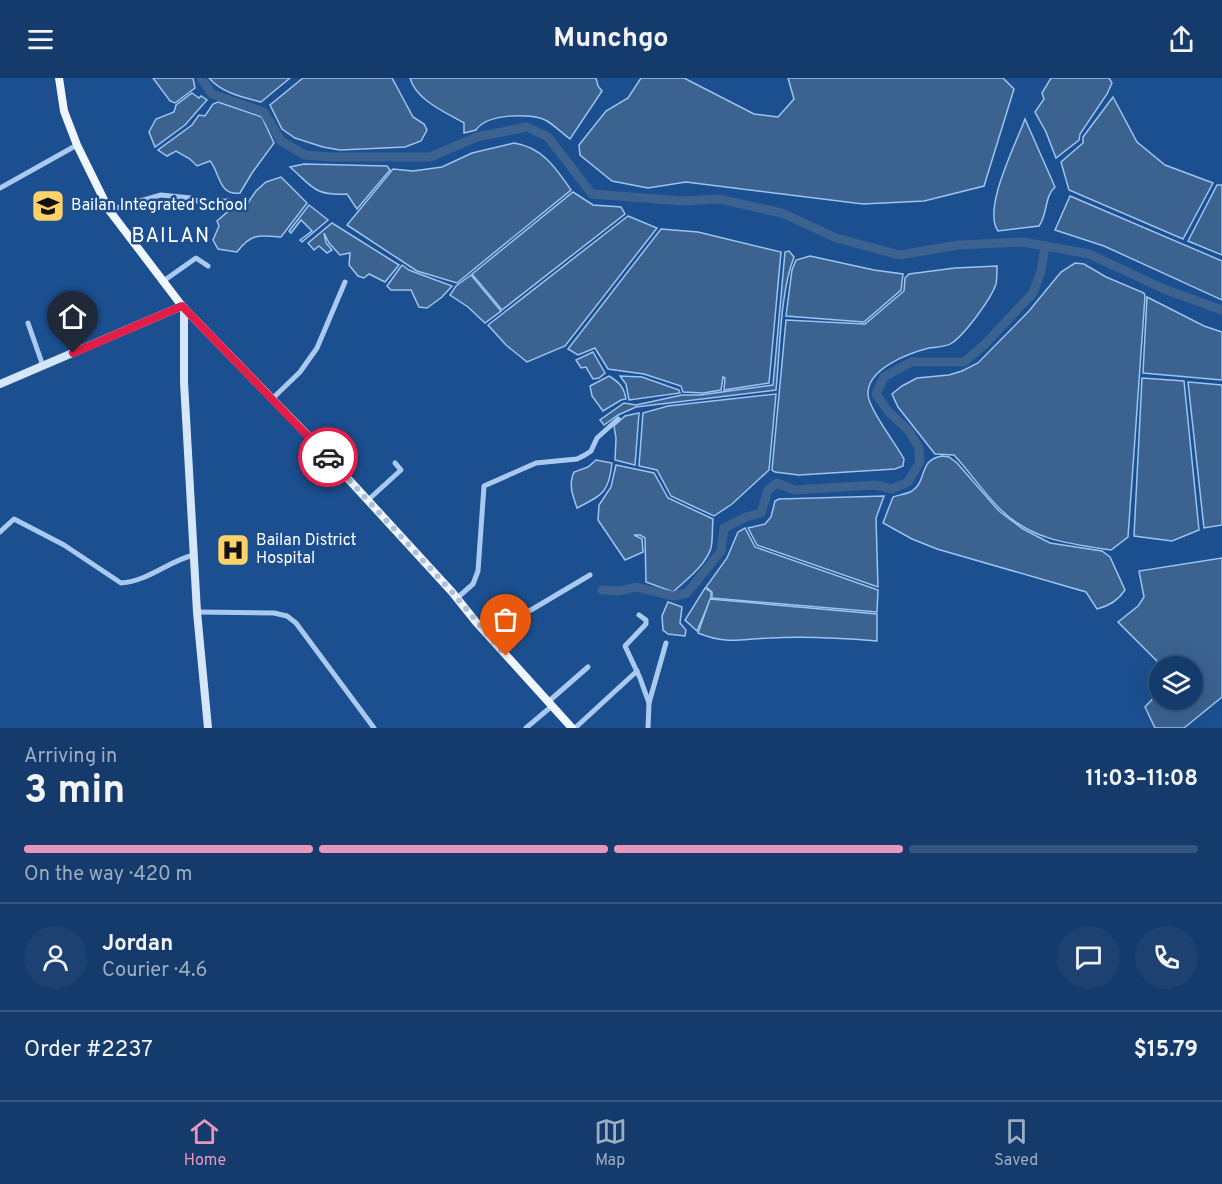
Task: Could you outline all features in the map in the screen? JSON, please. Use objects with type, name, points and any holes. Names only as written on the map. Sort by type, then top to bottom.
[{"type":"main road","points":[[59,78],[64,111],[77,145],[109,210],[162,282],[183,307],[273,398],[368,500],[573,728]]},
{"type":"main road","points":[[0,384],[183,307]]},
{"type":"main road","points":[[183,307],[184,382],[197,612],[208,728]]},
{"type":"street","points":[[0,188],[77,145]]},
{"type":"street","points":[[109,210],[161,195],[191,198],[200,202],[229,201]]},
{"type":"street","points":[[162,282],[196,258],[208,266]]},
{"type":"street","points":[[273,398],[300,372],[317,348],[345,282]]},
{"type":"street","points":[[28,323],[43,366]]},
{"type":"street","points":[[457,598],[473,584],[478,571],[484,486],[537,463],[577,459],[591,451],[597,438],[618,419]]},
{"type":"street","points":[[368,500],[401,470],[395,463]]},
{"type":"street","points":[[0,532],[15,519],[64,545],[121,583],[138,581],[194,555]]},
{"type":"street","points":[[480,627],[503,617],[531,610],[590,575]]},
{"type":"street","points":[[197,612],[274,613],[286,616],[296,623],[374,728]]},
{"type":"street","points":[[639,615],[646,620],[646,624],[626,646],[649,703]]},
{"type":"street","points":[[648,728],[649,703],[666,643]]},
{"type":"street","points":[[526,728],[588,667]]},
{"type":"street","points":[[573,728],[637,671]]},
{"type":"water","points":[[153,78],[193,78],[195,88],[175,103],[170,101]]},
{"type":"water","points":[[209,78],[290,78],[261,102],[226,91]]},
{"type":"water","points":[[303,78],[392,78],[413,117],[424,124],[427,130],[421,141],[405,147],[340,150],[295,138],[282,129],[270,105]]},
{"type":"water","points":[[410,78],[596,78],[602,91],[570,139],[547,121],[531,116],[499,118],[481,125],[476,130],[464,133],[464,123],[425,99],[413,86]]},
{"type":"water","points":[[641,78],[684,78],[754,114],[778,117],[794,99],[788,78],[1003,78],[1014,89],[984,186],[924,201],[863,204],[686,182],[648,188],[612,181],[580,155],[579,145],[606,111],[628,98]]},
{"type":"water","points":[[1051,78],[1109,78],[1112,83],[1080,134],[1079,140],[1056,158],[1035,112],[1044,99],[1042,93]]},
{"type":"water","points":[[192,93],[207,100],[185,125],[155,147],[149,132],[156,119],[174,112],[176,105]]},
{"type":"water","points":[[1113,97],[1137,142],[1165,165],[1213,183],[1183,239],[1069,190],[1061,162],[1083,143],[1083,137]]},
{"type":"water","points":[[218,102],[262,117],[274,143],[240,193],[227,191],[223,187],[210,161],[197,166],[176,151],[167,156],[158,150],[192,125],[199,115],[205,116],[213,104]]},
{"type":"water","points":[[1025,119],[1055,187],[1049,196],[1039,226],[998,231],[994,221],[997,192]]},
{"type":"water","points":[[514,143],[524,145],[540,154],[554,167],[571,190],[457,283],[417,271],[347,225],[393,169],[413,171],[442,167],[472,153]]},
{"type":"water","points":[[304,164],[387,166],[390,170],[357,209],[347,194],[321,192],[309,185],[290,167]]},
{"type":"water","points":[[281,177],[307,203],[281,237],[251,238],[237,252],[218,249],[213,240],[219,226],[217,221],[231,209],[247,204],[266,182]]},
{"type":"water","points":[[1217,185],[1222,185],[1222,255],[1188,241]]},
{"type":"water","points":[[573,192],[593,205],[621,207],[625,214],[502,310],[472,274]]},
{"type":"water","points":[[1070,196],[1222,261],[1222,300],[1104,246],[1055,230]]},
{"type":"water","points":[[309,205],[328,220],[302,242],[300,240],[312,231],[301,220],[291,233],[289,231]]},
{"type":"water","points":[[628,216],[657,228],[565,346],[527,362],[506,345],[488,325]]},
{"type":"water","points":[[332,223],[399,265],[385,282],[369,274],[364,278],[358,276],[349,265],[350,253],[340,255],[329,243],[324,233],[326,243],[332,250],[327,253],[319,246],[314,250],[308,243]]},
{"type":"water","points":[[661,229],[698,232],[781,252],[769,383],[724,390],[725,378],[723,377],[721,390],[703,393],[683,392],[681,386],[644,374],[608,369],[595,348],[578,355],[568,349]]},
{"type":"water","points":[[789,251],[794,257],[783,304],[776,390],[636,407],[618,415],[604,425],[600,420],[624,403],[636,405],[682,395],[700,395],[773,385],[785,252]]},
{"type":"water","points":[[810,256],[903,274],[901,290],[864,322],[786,316],[792,270],[796,260]]},
{"type":"water","points":[[1075,263],[1084,264],[1106,277],[1144,293],[1145,296],[1128,537],[1111,550],[1052,539],[1025,528],[1012,519],[1000,509],[954,455],[935,454],[898,407],[892,394],[917,378],[949,375],[978,363],[1029,311],[1061,272]]},
{"type":"water","points":[[402,265],[409,270],[452,286],[427,308],[419,307],[411,290],[391,290],[387,286]]},
{"type":"water","points":[[997,266],[996,282],[989,298],[964,332],[950,344],[921,350],[900,358],[881,370],[869,386],[870,401],[904,459],[903,466],[895,469],[799,475],[772,470],[786,320],[865,324],[904,291],[905,278],[909,274],[955,268]]},
{"type":"water","points":[[471,275],[501,311],[485,323],[468,307],[450,295],[456,286]]},
{"type":"water","points":[[1147,297],[1204,326],[1222,332],[1222,380],[1143,373]]},
{"type":"water","points":[[593,352],[605,373],[593,379],[586,367],[581,368],[576,360]]},
{"type":"water","points":[[609,376],[620,385],[626,399],[603,411],[592,396],[590,386]]},
{"type":"water","points":[[620,376],[642,377],[679,390],[680,393],[629,400],[626,384]]},
{"type":"water","points":[[1142,378],[1184,381],[1199,530],[1172,541],[1134,536]]},
{"type":"water","points":[[1188,382],[1222,385],[1222,525],[1204,528]]},
{"type":"water","points":[[776,394],[769,470],[732,504],[714,516],[671,496],[657,470],[639,466],[643,413],[668,406]]},
{"type":"water","points":[[639,413],[635,465],[615,460],[614,426],[625,416]]},
{"type":"water","points":[[942,456],[949,457],[957,463],[999,511],[1023,529],[1050,543],[1102,551],[1110,557],[1125,590],[1113,602],[1097,609],[1086,592],[937,549],[912,539],[883,523],[893,497],[908,493],[917,487],[929,462]]},
{"type":"water","points":[[596,460],[612,463],[609,481],[603,492],[577,508],[571,486],[572,477],[574,472],[588,467]]},
{"type":"water","points":[[616,465],[654,473],[668,498],[713,519],[712,545],[705,560],[673,592],[646,582],[645,538],[634,535],[642,539],[643,552],[625,560],[598,520],[599,505],[611,487]]},
{"type":"water","points":[[884,496],[876,518],[878,587],[757,545],[748,528],[765,524],[771,517],[775,501],[779,499]]},
{"type":"water","points":[[745,528],[755,547],[878,590],[877,612],[712,598],[712,592],[706,587],[727,558],[738,532]]},
{"type":"water","points":[[1222,558],[1222,697],[1184,728],[1155,728],[1145,707],[1149,703],[1149,710],[1203,710],[1203,656],[1152,656],[1118,622],[1138,606],[1144,597],[1139,571]]},
{"type":"water","points":[[705,588],[711,592],[711,598],[697,631],[685,620]]},
{"type":"water","points":[[710,599],[877,614],[877,641],[797,637],[734,640],[708,637],[698,633]]},
{"type":"water","points":[[668,602],[682,607],[680,623],[686,630],[685,636],[668,634],[663,630],[662,616]]},
{"type":"waterway","points":[[201,78],[212,94],[264,112],[281,141],[305,155],[430,157],[477,137],[527,127],[548,137],[592,194],[683,201],[719,199],[782,213],[836,238],[900,255],[958,245],[1023,242],[1089,254],[1164,289],[1222,310]]},
{"type":"waterway","points":[[602,590],[620,591],[636,587],[673,596],[687,593],[721,551],[724,528],[746,517],[761,513],[768,490],[777,483],[794,490],[875,485],[892,489],[908,482],[920,462],[919,448],[909,431],[888,411],[876,394],[884,377],[911,362],[964,362],[984,345],[1033,293],[1041,271],[1045,246]]},
{"type":"way so far","points":[[328,457],[452,592],[506,656]]},
{"type":"place","name":"Bailan Integrated School","points":[[48,206]]},
{"type":"place","name":"Bailan District Hospital","points":[[233,550]]},
{"type":"district","name":"BAILAN","points":[[171,237]]},
{"type":"route","points":[[73,353],[182,306],[328,457]]}]
